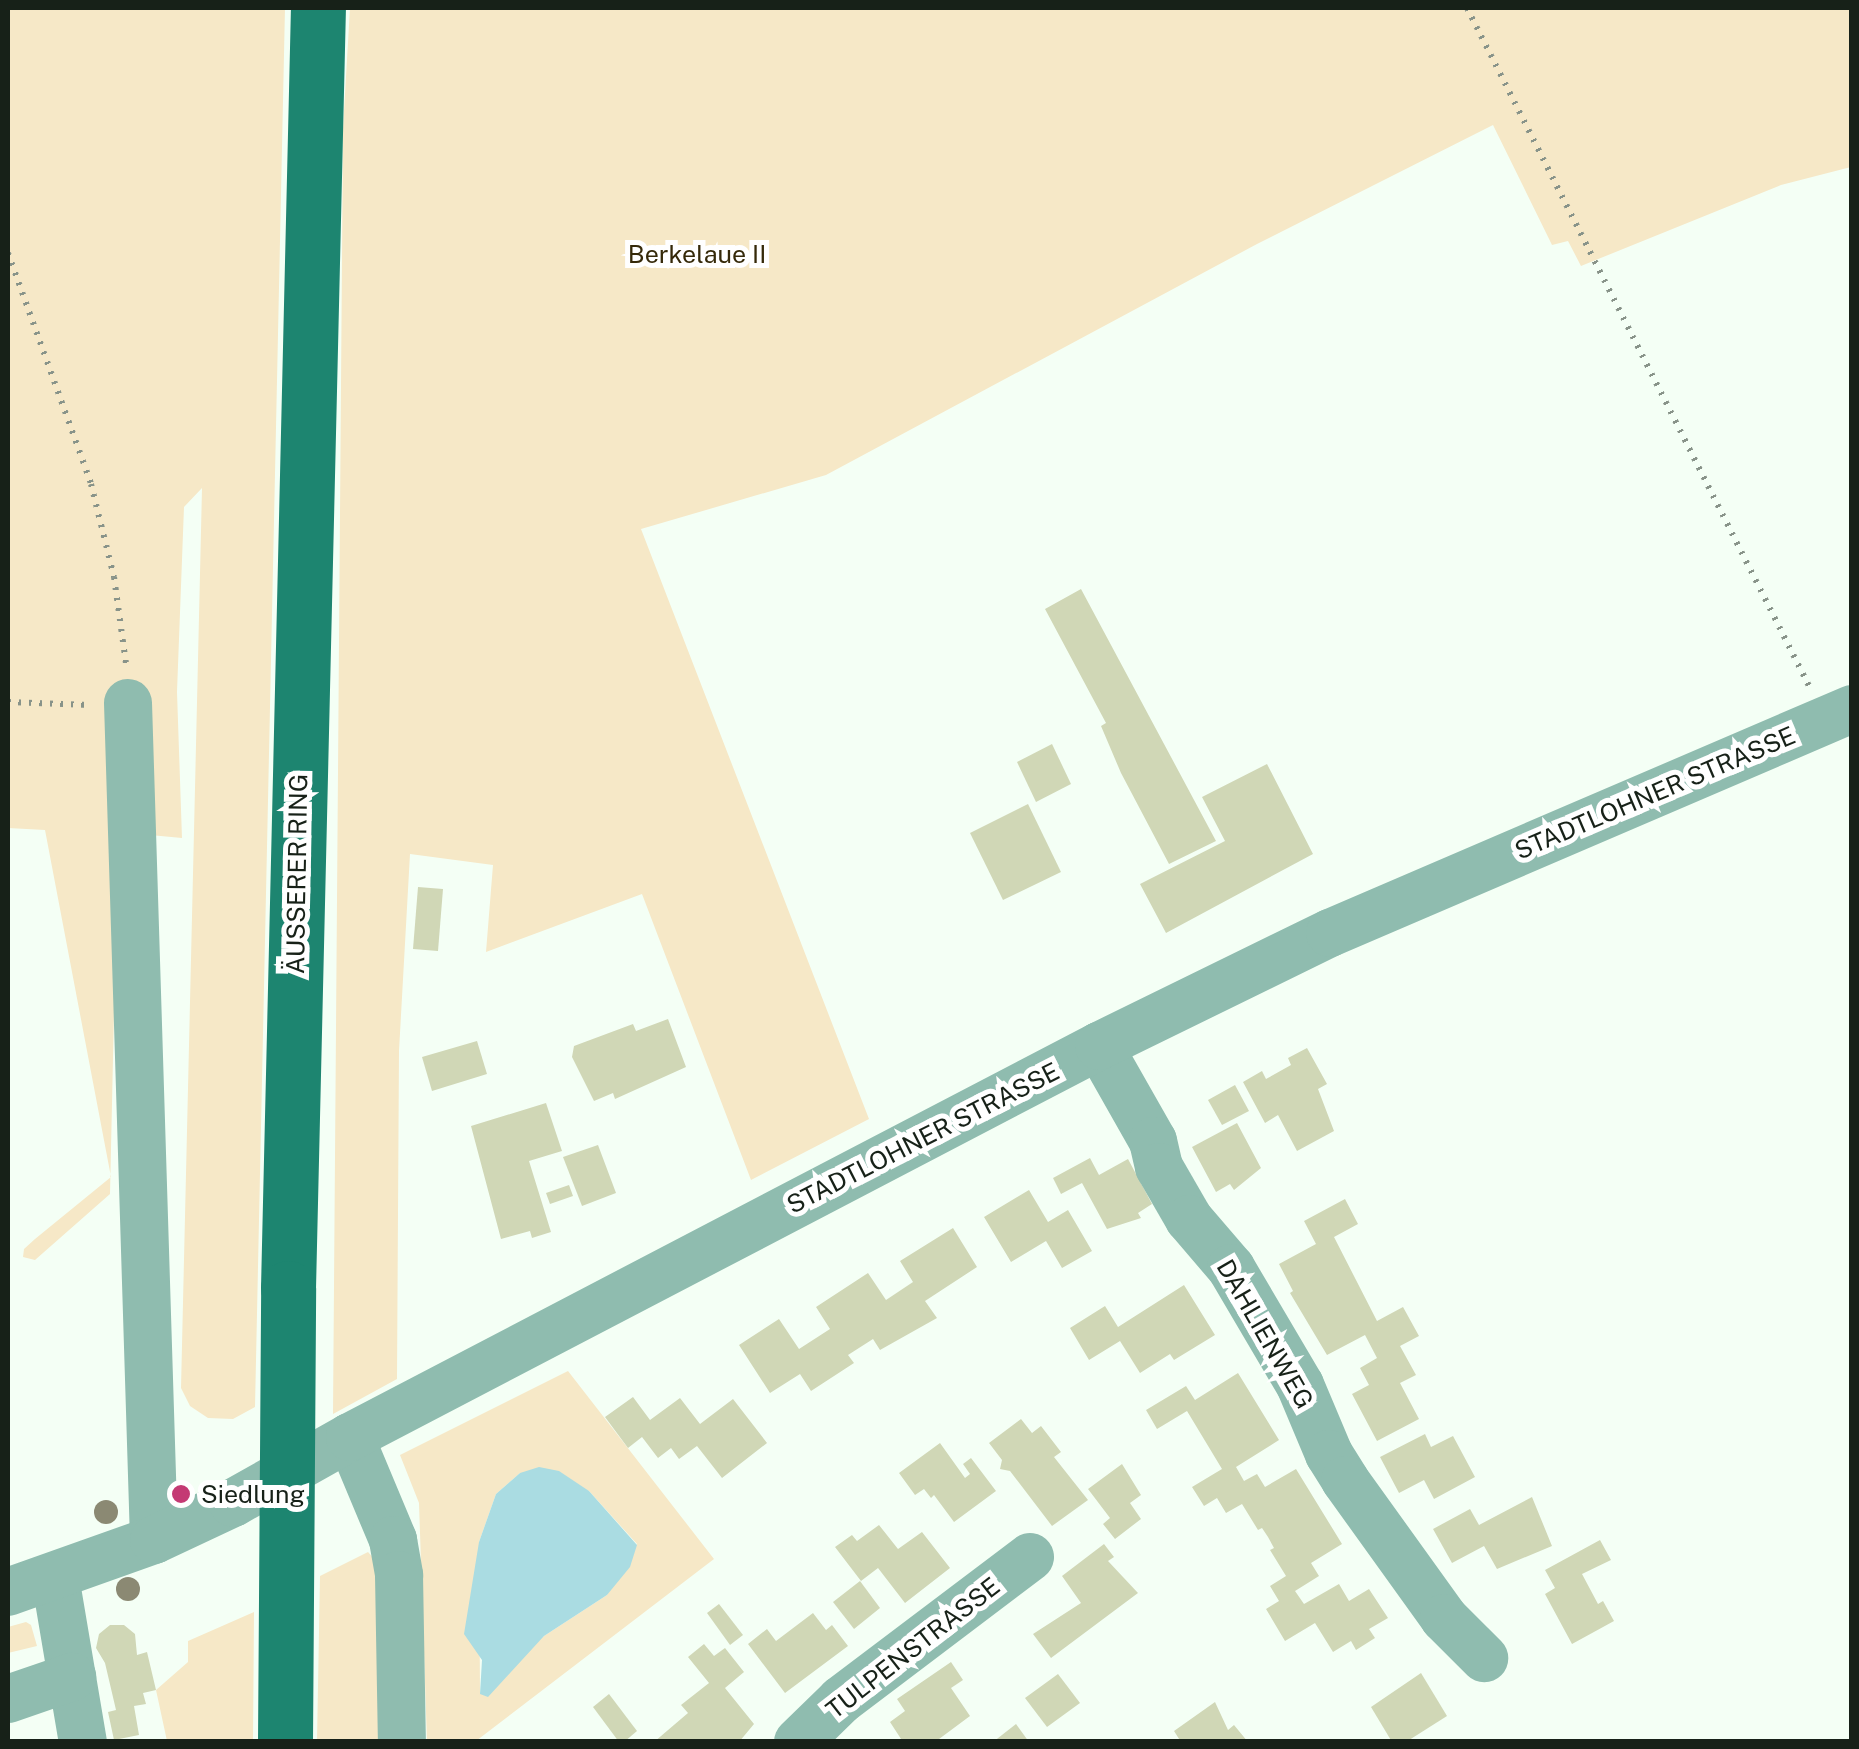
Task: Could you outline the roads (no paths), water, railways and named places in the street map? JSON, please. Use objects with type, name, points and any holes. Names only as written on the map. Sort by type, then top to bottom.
[{"type":"main road","name":"ÄUSSERER RING","points":[[285,1742],[288,1288],[318,8]]},
{"type":"street","points":[[128,702],[154,1540]]},
{"type":"street","name":"STADTLOHNER STRASSE","points":[[8,1592],[154,1540],[355,1450],[1100,1046],[1330,933],[1839,714]]},
{"type":"street","name":"DAHLIENWEG","points":[[1100,1046],[1153,1141],[1159,1166],[1188,1219],[1231,1268],[1300,1384],[1329,1454],[1345,1480],[1444,1618],[1484,1658]]},
{"type":"street","points":[[355,1450],[393,1540],[399,1574],[402,1742]]},
{"type":"street","name":"TULPENSTRASSE","points":[[823,1735],[868,1679],[1030,1557]]},
{"type":"street","points":[[55,1576],[82,1742]]},
{"type":"street","points":[[8,1698],[72,1677]]},
{"type":"water","points":[[539,1467],[559,1471],[589,1491],[637,1545],[630,1567],[607,1595],[544,1636],[488,1697],[480,1694],[482,1660],[464,1634],[479,1542],[496,1494],[520,1473]]},
{"type":"place","name":"Siedlung","points":[[181,1494]]},
{"type":"park label","name":"Berkelaue II","points":[[697,254]]}]
